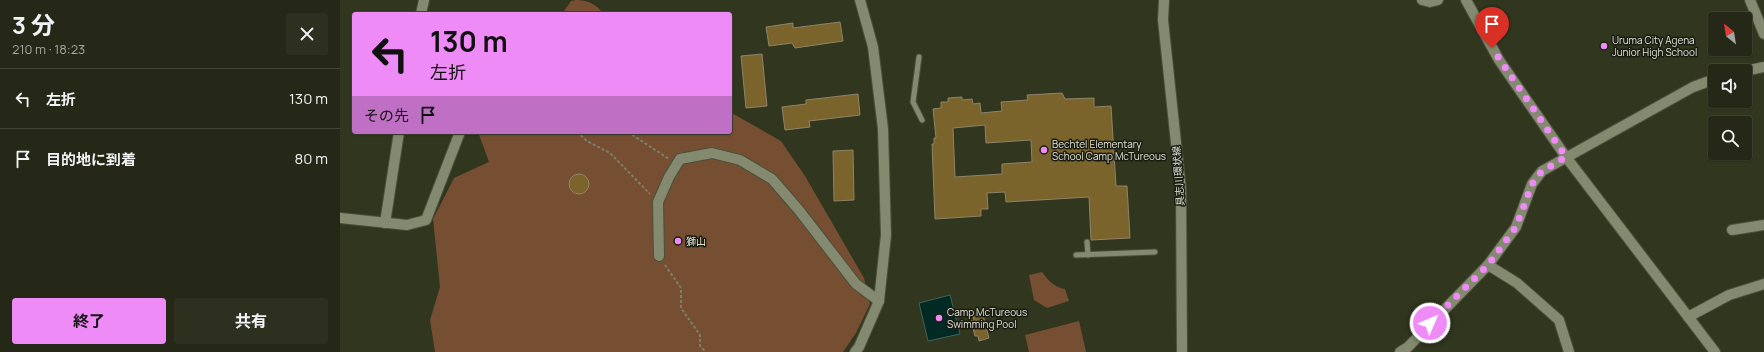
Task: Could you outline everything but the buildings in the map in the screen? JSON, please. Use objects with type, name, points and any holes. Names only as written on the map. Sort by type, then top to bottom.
[{"type":"street","points":[[421,12],[424,0]]},
{"type":"street","points":[[855,352],[859,347],[879,301],[886,234],[883,129],[873,47],[860,0]]},
{"type":"street","name":"具志川環状線","points":[[1164,0],[1163,20],[1181,190],[1182,352]]},
{"type":"street","points":[[1422,0],[1430,2],[1438,0]]},
{"type":"street","points":[[1466,0],[1499,60],[1566,157],[1715,352]]},
{"type":"street","points":[[1750,0],[1764,34]]},
{"type":"street","points":[[1752,70],[1764,67]]},
{"type":"street","points":[[1406,350],[1488,265],[1516,227],[1532,184],[1542,171],[1693,87],[1708,82]]},
{"type":"street","points":[[385,223],[399,134]]},
{"type":"street","points":[[340,218],[407,225],[426,220],[459,134]]},
{"type":"street","points":[[659,256],[658,202],[676,165],[680,159],[712,153],[740,160],[772,179],[798,209],[856,284],[879,301]]},
{"type":"street","points":[[1732,230],[1764,225]]},
{"type":"street","points":[[1488,265],[1517,283],[1559,320],[1569,352]]},
{"type":"street","points":[[1688,317],[1729,295],[1764,284]]},
{"type":"lane","points":[[919,57],[913,102],[922,120]]},
{"type":"lane","points":[[1087,242],[1088,255]]},
{"type":"lane","points":[[1076,255],[1155,252]]},
{"type":"path","points":[[579,134],[587,141],[610,153],[658,202]]},
{"type":"path","points":[[631,134],[676,165]]},
{"type":"path","points":[[659,256],[680,288],[680,308],[700,335],[700,346],[705,351]]},
{"type":"shaded area","points":[[576,0],[591,3],[602,12],[563,12],[571,1]]},
{"type":"shaded area","points":[[732,113],[781,141],[805,176],[864,278],[870,304],[856,333],[843,352],[435,352],[430,320],[440,287],[433,219],[454,178],[489,162],[479,134],[732,134]]},
{"type":"shaded area","points":[[1042,272],[1049,281],[1065,289],[1069,301],[1047,308],[1034,300],[1029,275]]},
{"type":"shaded area","points":[[1079,321],[1086,352],[1029,352],[1025,335]]},
{"type":"water","name":"Camp McTureous Swimming Pool","points":[[950,295],[960,334],[928,341],[919,303]]},
{"type":"place","name":"Uruma City Agena Junior High School","points":[[1604,46]]},
{"type":"place","name":"Bechtel Elementary School Camp McTureous","points":[[1044,150]]},
{"type":"place","name":"獅山","points":[[678,241]]},
{"type":"place","name":"Camp McTureous Swimming Pool","points":[[939,318]]},
{"type":"route","points":[[1430,323],[1488,265],[1516,227],[1532,184],[1542,171],[1566,157],[1492,48]]}]
